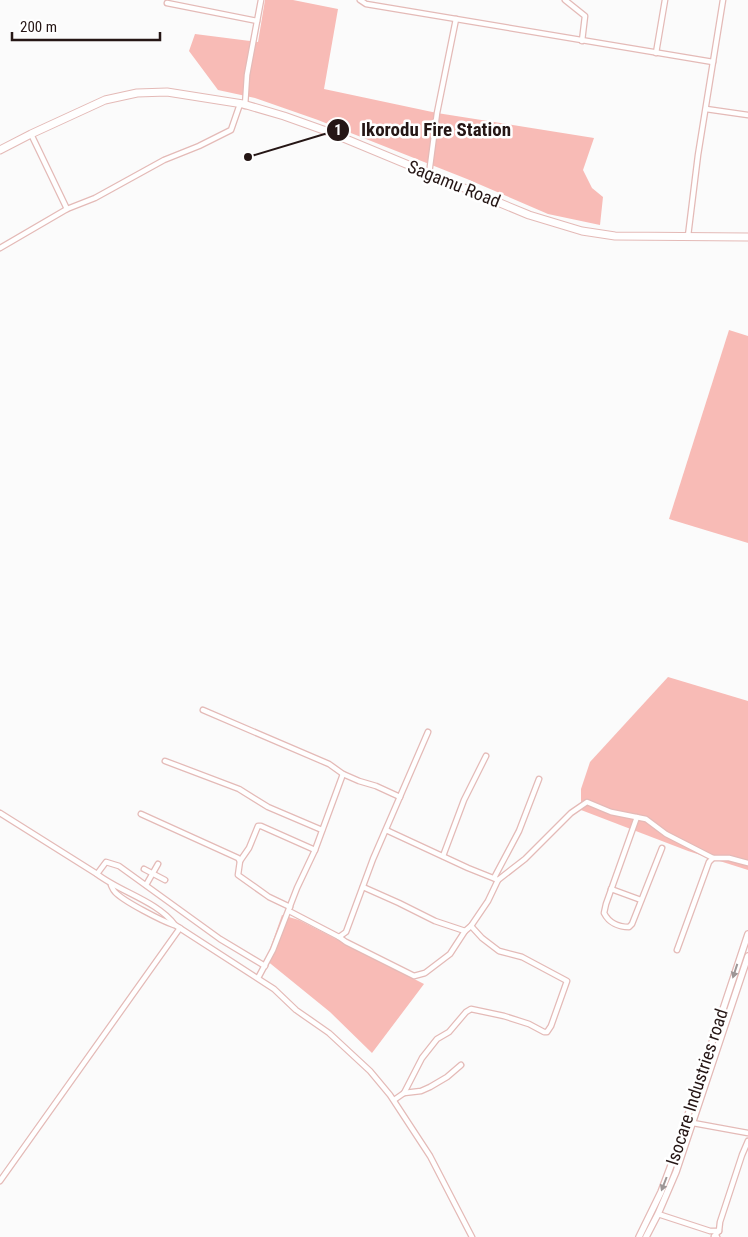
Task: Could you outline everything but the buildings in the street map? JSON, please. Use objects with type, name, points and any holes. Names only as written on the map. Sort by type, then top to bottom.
[{"type":"highway","name":"Sagamu Road","points":[[0,150],[105,100],[137,93],[166,92],[242,105],[284,116],[529,215],[582,231],[615,236],[748,237]]},
{"type":"street","points":[[0,248],[67,209],[94,198],[164,160],[199,146],[231,130],[242,105],[261,0]]},
{"type":"street","points":[[360,0],[366,4],[713,62]]},
{"type":"street","points":[[565,0],[585,16],[582,40]]},
{"type":"street","points":[[656,53],[665,0]]},
{"type":"street","points":[[688,236],[723,0]]},
{"type":"street","points":[[167,4],[257,21]]},
{"type":"street","points":[[429,174],[440,97],[456,19]]},
{"type":"street","points":[[706,109],[748,115]]},
{"type":"street","points":[[31,134],[67,209]]},
{"type":"street","points":[[203,710],[329,764],[343,774],[400,797]]},
{"type":"street","points":[[339,937],[348,928],[386,830],[428,732]]},
{"type":"street","points":[[443,856],[464,800],[486,756]]},
{"type":"street","points":[[165,761],[229,785],[268,807],[322,830]]},
{"type":"street","points":[[258,978],[273,950],[315,850],[343,774]]},
{"type":"street","points":[[315,850],[258,826],[249,848],[240,861],[238,875],[272,899],[346,942],[414,976],[419,976],[450,954],[488,901],[496,879],[519,831],[539,779]]},
{"type":"street","points":[[496,879],[525,859],[571,813],[587,802],[611,812],[646,819],[666,834],[713,858],[730,858],[748,863]]},
{"type":"street","points":[[0,813],[97,874],[111,885],[115,892],[141,909],[166,923],[178,927],[258,978],[274,989],[296,1010],[330,1033],[370,1071],[394,1100],[430,1156],[472,1237]]},
{"type":"street","points":[[142,814],[238,858],[240,861]]},
{"type":"street","points":[[638,817],[604,913],[610,921],[618,926],[629,927],[632,924],[662,848]]},
{"type":"street","points":[[386,830],[496,879]]},
{"type":"street","points":[[677,950],[700,890],[705,871],[713,858]]},
{"type":"street","points":[[97,874],[106,862],[119,866],[141,880],[220,939],[264,966]]},
{"type":"street","points":[[146,885],[158,864]]},
{"type":"street","points":[[144,870],[165,880]]},
{"type":"street","points":[[111,885],[119,886],[137,896],[171,919],[178,927]]},
{"type":"street","points":[[363,887],[441,923],[465,931]]},
{"type":"street","points":[[611,889],[641,900]]},
{"type":"street","points":[[394,1100],[404,1093],[422,1058],[437,1039],[449,1032],[470,1008],[529,1024],[544,1032],[547,1032],[551,1026],[567,980],[522,957],[499,951],[492,947],[471,926]]},
{"type":"street","points":[[0,1181],[178,927]]},
{"type":"street","name":"Isocare Industries road","points":[[639,1237],[658,1199],[673,1160],[748,934]]},
{"type":"street","name":"Isocare Industries road","points":[[646,1237],[676,1172],[748,956]]},
{"type":"street","points":[[404,1093],[421,1091],[430,1087],[447,1077],[460,1065]]},
{"type":"street","points":[[693,1123],[748,1134]]},
{"type":"street","points":[[717,1237],[714,1236],[718,1231],[748,1141]]},
{"type":"street","points":[[658,1214],[710,1231],[718,1231]]},
{"type":"shaded area","points":[[265,0],[293,0],[338,9],[324,89],[437,113],[594,138],[583,170],[592,188],[603,197],[600,225],[548,214],[467,179],[318,120],[255,98],[218,90],[189,51],[195,34],[258,42]]},
{"type":"shaded area","points":[[729,330],[748,336],[748,543],[669,519]]},
{"type":"shaded area","points":[[668,677],[748,701],[748,870],[688,851],[581,810],[581,789],[590,762]]},
{"type":"shaded area","points":[[282,915],[299,920],[424,984],[372,1053],[330,1012],[266,960]]},
{"type":"place","name":"Ikorodu Fire Station","points":[[248,157]]}]
